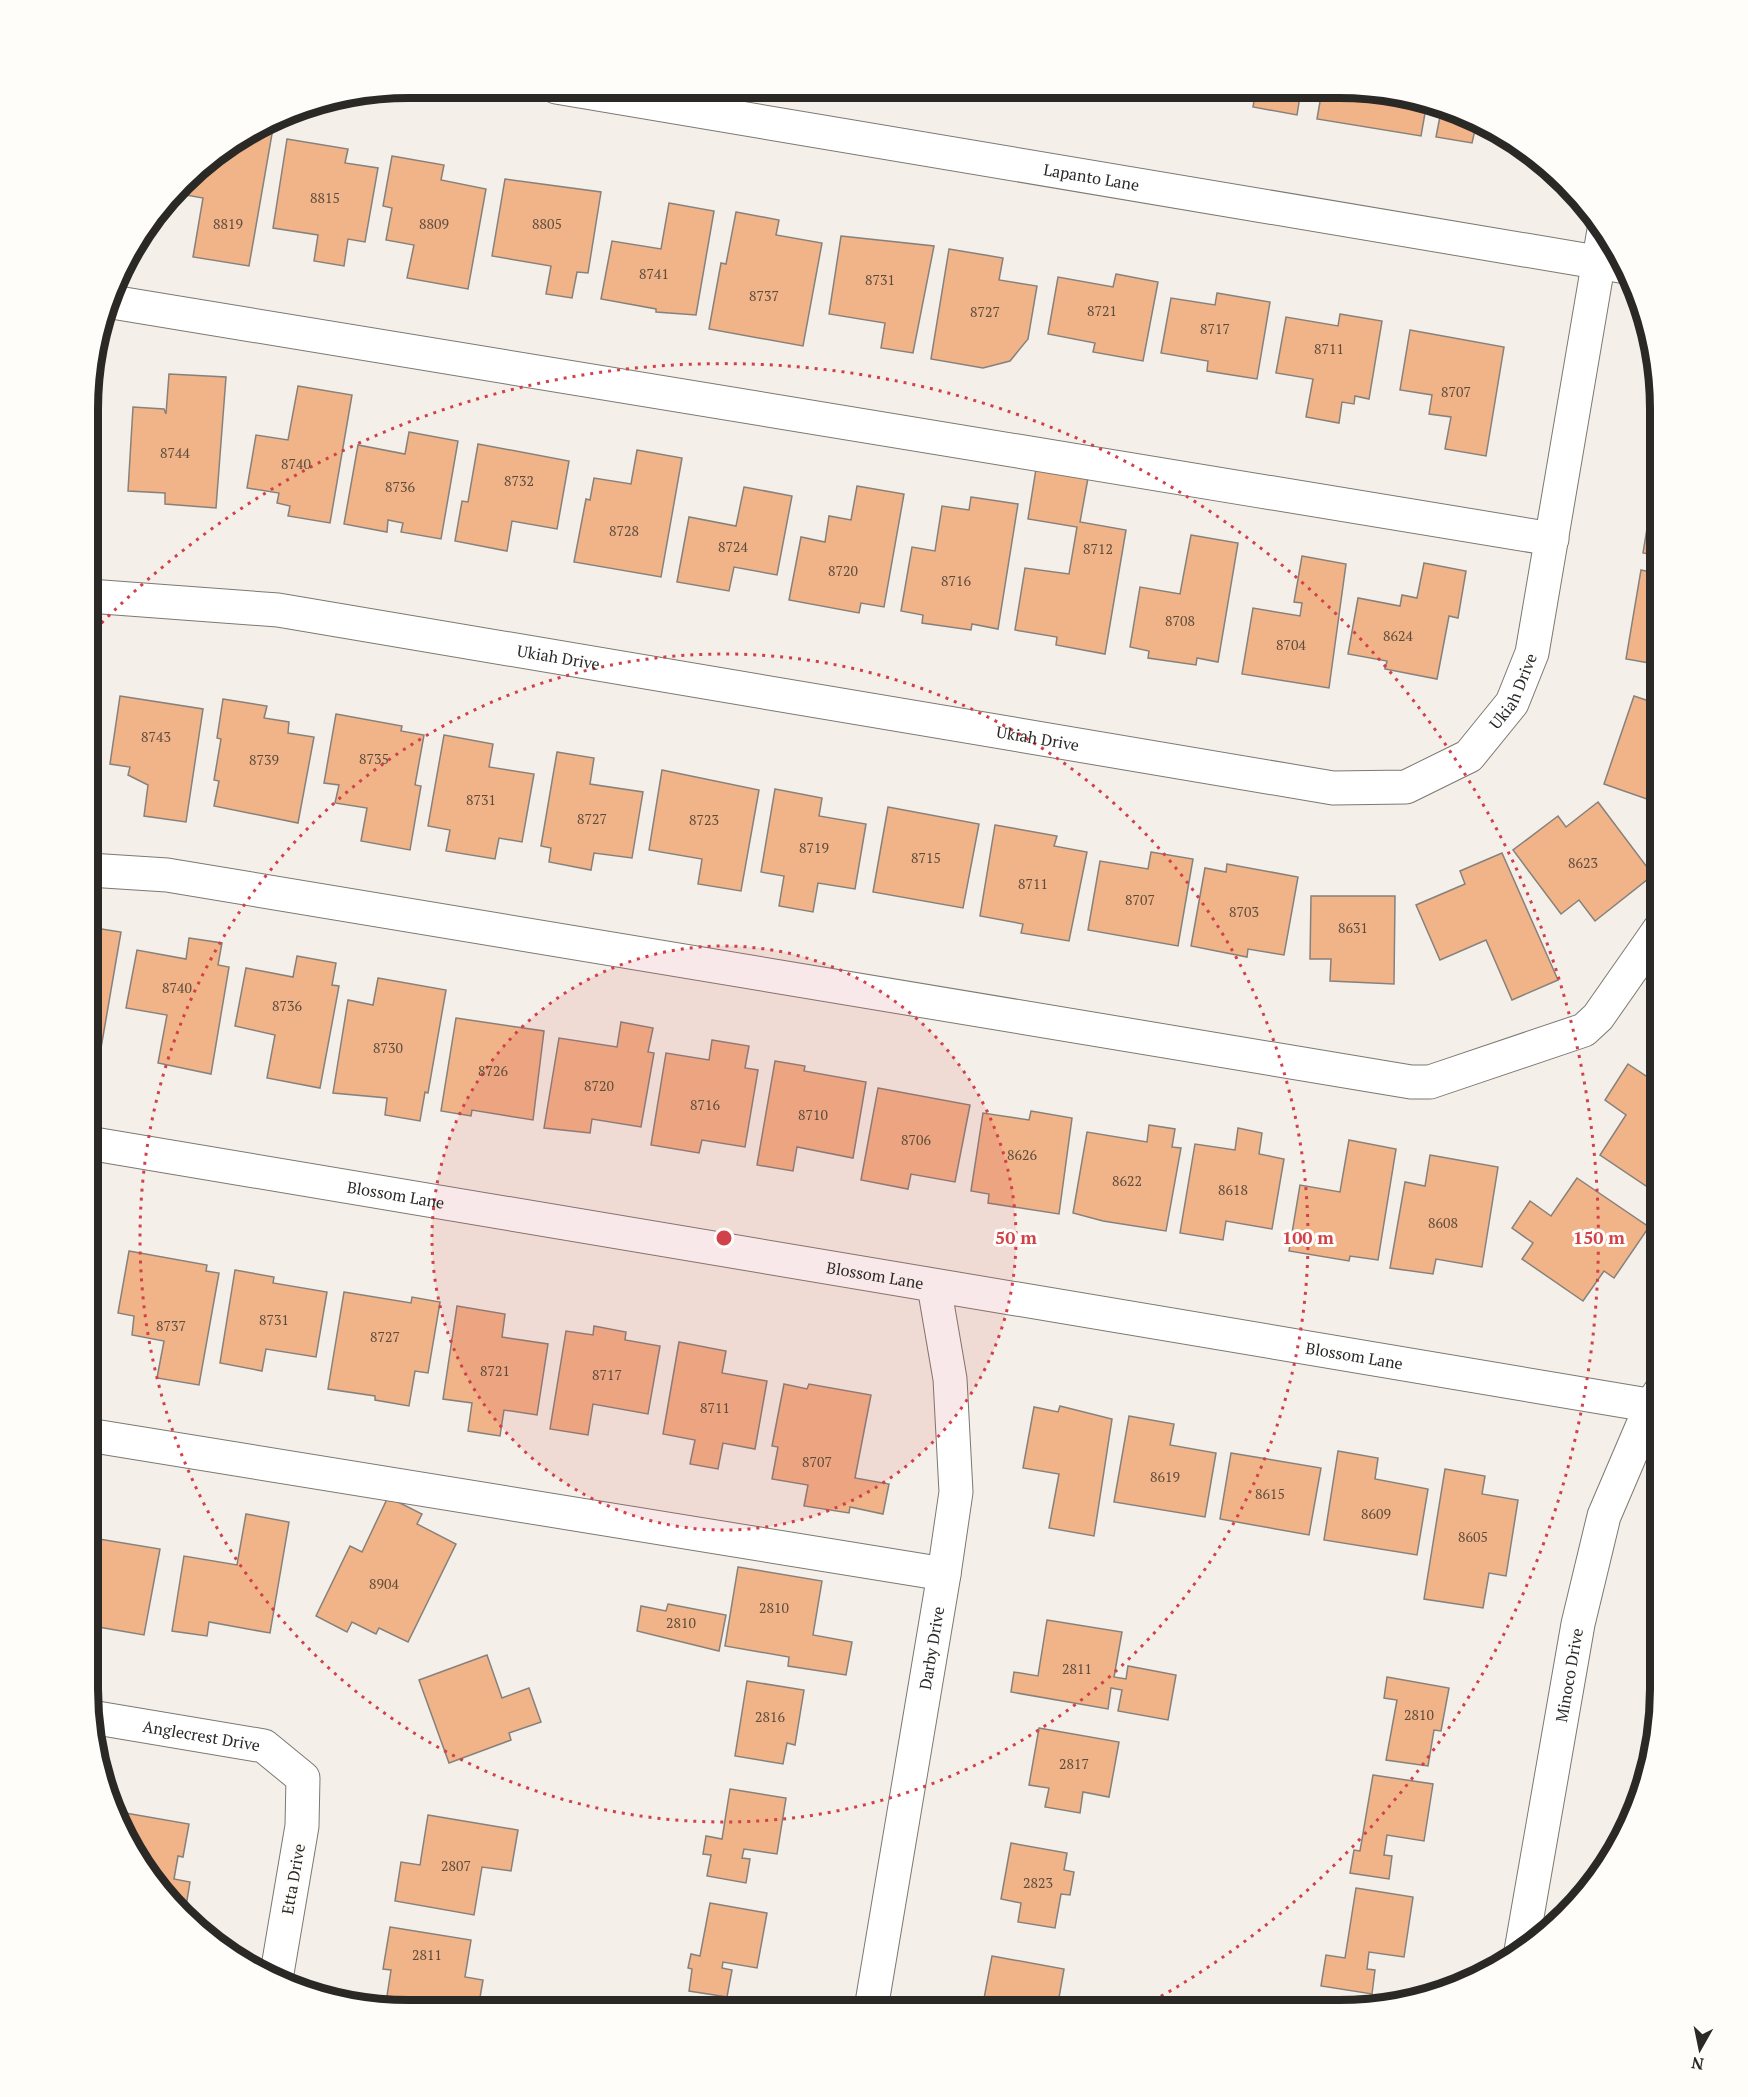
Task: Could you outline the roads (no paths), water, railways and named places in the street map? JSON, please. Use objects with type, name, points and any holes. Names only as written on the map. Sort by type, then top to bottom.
[{"type":"street","name":"Lapanto Lane","points":[[621,98],[1612,265]]},
{"type":"street","name":"Ukiah Drive","points":[[98,597],[278,610],[1333,788],[1406,787],[1469,756],[1512,703],[1532,653],[1552,539],[1612,265]]},
{"type":"street","points":[[116,303],[1552,539]]},
{"type":"street","points":[[98,871],[167,875],[1411,1082],[1430,1082],[1584,1029],[1598,1017],[1650,943]]},
{"type":"street","name":"Blossom Lane","points":[[98,1145],[934,1286],[1650,1401]]},
{"type":"street","name":"Darby Drive","points":[[873,2000],[956,1492],[950,1379],[934,1286]]},
{"type":"street","name":"Minoco Drive","points":[[1523,1939],[1578,1624],[1604,1516],[1650,1417]]},
{"type":"street","points":[[98,1437],[944,1574]]},
{"type":"street","name":"Anglecrest Drive","points":[[99,1718],[264,1746],[303,1778]]},
{"type":"street","name":"Etta Drive","points":[[277,1970],[302,1826],[303,1778]]}]
